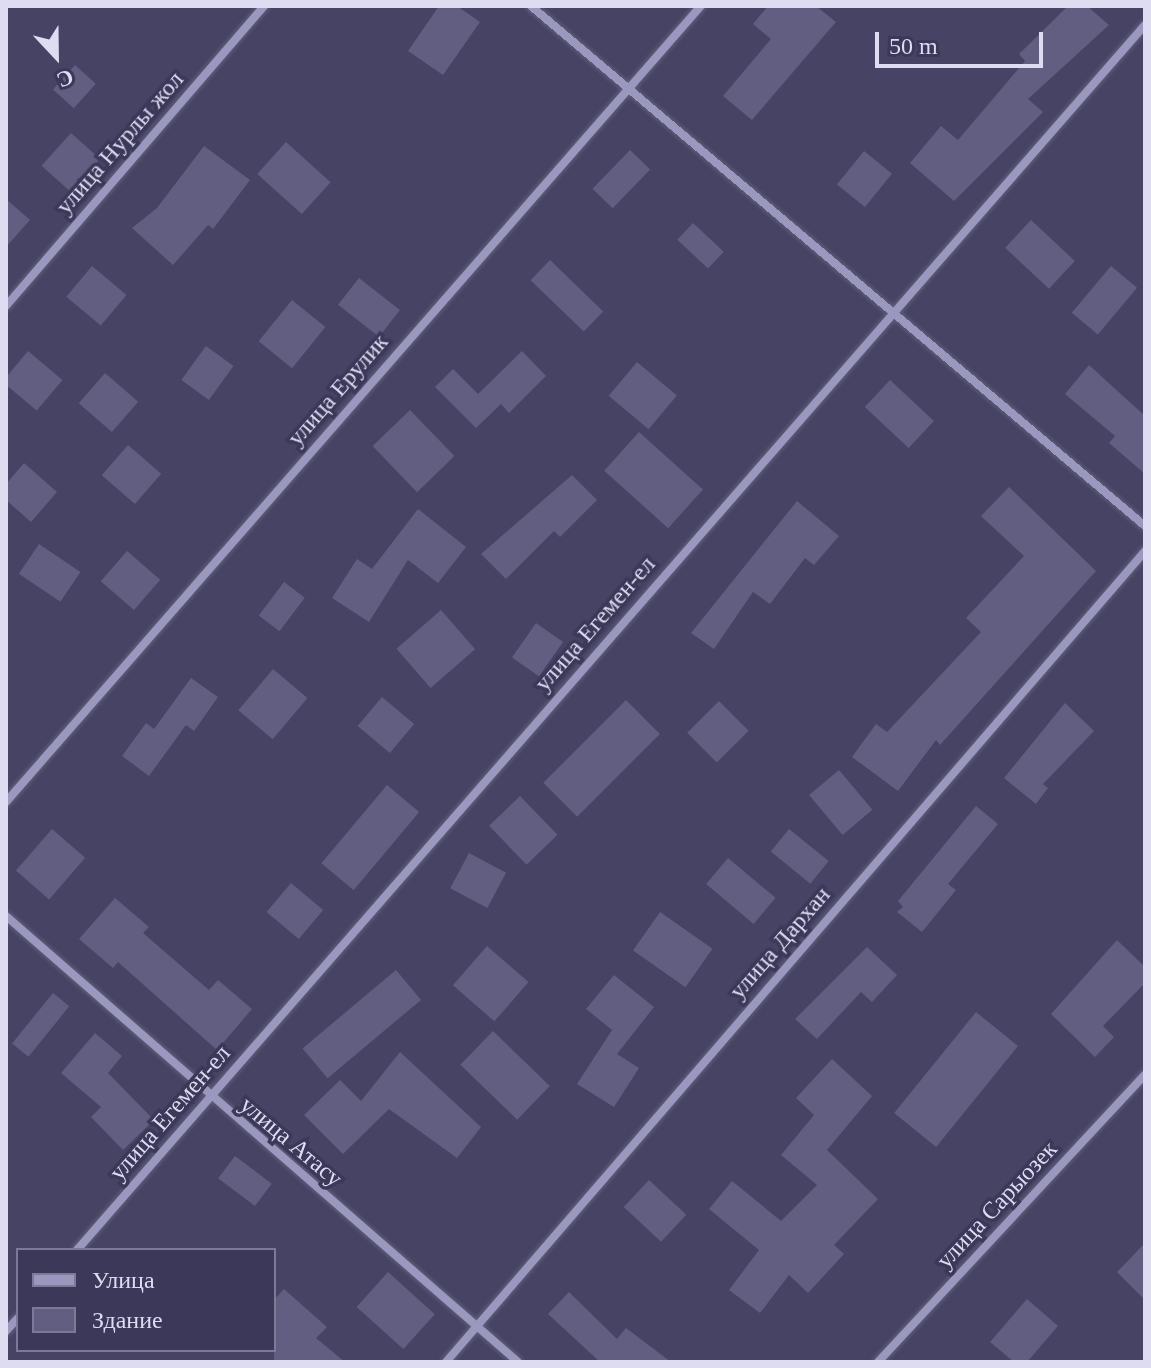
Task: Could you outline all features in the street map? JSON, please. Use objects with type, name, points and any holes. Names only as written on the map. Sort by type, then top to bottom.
[{"type":"street","name":"улица Нурлы жол","points":[[6,306],[264,6]]},
{"type":"street","points":[[531,6],[1145,526]]},
{"type":"street","name":"улица Ерулик","points":[[6,802],[701,6]]},
{"type":"street","name":"улица Егемен-ел","points":[[79,1248],[1145,25]]},
{"type":"street","name":"улица Дархан","points":[[446,1362],[1145,551]]},
{"type":"street","name":"улица Атасу","points":[[6,916],[209,1099],[518,1362]]},
{"type":"street","name":"улица Сарыозек","points":[[878,1362],[1145,1075]]},
{"type":"building","points":[[439,6],[457,6],[480,22],[443,75],[408,51]]},
{"type":"building","points":[[768,6],[816,6],[836,22],[752,120],[723,96],[771,39],[753,24]]},
{"type":"building","points":[[1068,6],[1087,6],[1109,25],[1028,99],[1043,112],[954,201],[910,163],[941,126],[958,140],[1025,61],[1019,54]]},
{"type":"building","points":[[75,65],[96,84],[74,108],[53,90]]},
{"type":"building","points":[[71,133],[100,159],[71,192],[42,166]]},
{"type":"building","points":[[286,142],[331,182],[302,214],[257,174]]},
{"type":"building","points":[[204,146],[250,180],[213,229],[208,225],[173,265],[132,228],[157,208]]},
{"type":"building","points":[[630,150],[650,169],[613,208],[592,189]]},
{"type":"building","points":[[864,151],[892,174],[865,207],[837,184]]},
{"type":"building","points":[[6,199],[30,220],[6,247]]},
{"type":"building","points":[[1031,220],[1075,261],[1049,289],[1005,248]]},
{"type":"building","points":[[693,223],[724,252],[708,268],[677,240]]},
{"type":"building","points":[[550,260],[603,311],[584,332],[531,280]]},
{"type":"building","points":[[92,266],[126,295],[101,326],[66,297]]},
{"type":"building","points":[[1111,266],[1137,288],[1098,335],[1072,313]]},
{"type":"building","points":[[359,278],[400,310],[379,337],[338,305]]},
{"type":"building","points":[[292,300],[325,327],[292,368],[259,341]]},
{"type":"building","points":[[206,346],[234,366],[209,400],[181,380]]},
{"type":"building","points":[[28,351],[62,380],[37,411],[6,385],[6,377]]},
{"type":"building","points":[[522,351],[546,376],[509,413],[501,404],[476,428],[435,387],[453,369],[478,394]]},
{"type":"building","points":[[637,362],[677,395],[649,429],[609,396]]},
{"type":"building","points":[[1089,365],[1145,416],[1145,474],[1109,443],[1115,436],[1065,394]]},
{"type":"building","points":[[105,373],[138,402],[112,432],[79,403]]},
{"type":"building","points":[[890,380],[934,421],[909,448],[865,407]]},
{"type":"building","points":[[410,410],[454,456],[417,492],[373,446]]},
{"type":"building","points":[[639,432],[703,490],[668,528],[604,471]]},
{"type":"building","points":[[128,445],[161,474],[135,504],[102,475]]},
{"type":"building","points":[[24,463],[57,492],[31,522],[6,500],[6,484]]},
{"type":"building","points":[[572,475],[597,500],[560,537],[554,531],[506,579],[481,554]]},
{"type":"building","points":[[1009,487],[1096,571],[940,745],[936,740],[898,791],[852,757],[876,724],[887,732],[981,632],[966,618],[1024,556],[981,516]]},
{"type":"building","points":[[797,501],[839,536],[814,565],[805,558],[770,604],[753,592],[714,649],[691,633]]},
{"type":"building","points":[[418,509],[466,547],[438,583],[408,560],[369,622],[332,598],[357,559],[372,569]]},
{"type":"building","points":[[39,544],[80,572],[60,602],[19,574]]},
{"type":"building","points":[[127,551],[160,580],[134,610],[101,581]]},
{"type":"building","points":[[284,582],[305,598],[279,631],[259,616]]},
{"type":"building","points":[[441,610],[475,649],[431,688],[396,649]]},
{"type":"building","points":[[536,623],[563,642],[539,676],[512,657]]},
{"type":"building","points":[[273,669],[307,698],[273,739],[238,710]]},
{"type":"building","points":[[191,678],[218,697],[194,731],[186,725],[149,776],[122,756],[146,723],[154,729]]},
{"type":"building","points":[[382,697],[414,724],[390,753],[358,726]]},
{"type":"building","points":[[626,700],[660,734],[577,817],[543,783]]},
{"type":"building","points":[[719,701],[749,731],[717,763],[687,733]]},
{"type":"building","points":[[1065,703],[1094,731],[1043,784],[1048,788],[1036,804],[1004,778]]},
{"type":"building","points":[[839,770],[872,810],[843,835],[809,795]]},
{"type":"building","points":[[387,785],[419,812],[354,890],[321,863]]},
{"type":"building","points":[[520,796],[558,835],[527,865],[489,826]]},
{"type":"building","points":[[976,806],[998,824],[948,884],[956,890],[922,932],[897,912],[903,907],[898,901]]},
{"type":"building","points":[[52,829],[85,858],[49,899],[16,871]]},
{"type":"building","points":[[789,829],[829,861],[810,884],[771,852]]},
{"type":"building","points":[[469,853],[506,873],[487,908],[450,888]]},
{"type":"building","points":[[728,858],[775,898],[754,924],[706,884]]},
{"type":"building","points":[[291,883],[323,910],[299,939],[267,912]]},
{"type":"building","points":[[115,898],[149,927],[143,933],[209,990],[218,980],[252,1009],[217,1050],[118,962],[113,968],[79,939]]},
{"type":"building","points":[[660,912],[712,949],[685,987],[633,951]]},
{"type":"building","points":[[1117,940],[1145,967],[1145,983],[1103,1026],[1114,1037],[1095,1057],[1051,1014]]},
{"type":"building","points":[[487,946],[529,982],[494,1021],[453,985]]},
{"type":"building","points":[[867,947],[897,975],[872,1002],[861,992],[817,1039],[795,1019]]},
{"type":"building","points":[[396,970],[421,1000],[328,1078],[303,1048]]},
{"type":"building","points":[[614,975],[654,1007],[617,1054],[639,1068],[614,1107],[577,1084],[612,1030],[586,1009]]},
{"type":"building","points":[[53,993],[69,1006],[28,1057],[12,1044]]},
{"type":"building","points":[[976,1012],[1018,1046],[936,1147],[894,1113]]},
{"type":"building","points":[[493,1031],[550,1086],[517,1120],[460,1065]]},
{"type":"building","points":[[95,1033],[122,1056],[108,1073],[154,1120],[123,1150],[91,1117],[101,1107],[61,1073]]},
{"type":"building","points":[[400,1052],[481,1127],[457,1158],[389,1109],[343,1154],[304,1115],[340,1080],[361,1101]]},
{"type":"building","points":[[832,1059],[872,1096],[827,1150],[878,1199],[834,1245],[844,1254],[808,1293],[789,1275],[760,1313],[729,1290],[759,1250],[709,1209],[732,1181],[781,1221],[817,1185],[781,1155],[814,1115],[796,1098]]},
{"type":"building","points":[[235,1156],[272,1184],[255,1206],[218,1178]]},
{"type":"building","points":[[649,1180],[686,1215],[661,1242],[624,1207]]},
{"type":"building","points":[[1145,1243],[1145,1300],[1117,1272]]},
{"type":"building","points":[[388,1272],[435,1314],[403,1349],[357,1307]]},
{"type":"building","points":[[284,1289],[327,1327],[316,1338],[345,1362],[274,1362],[276,1298]]},
{"type":"building","points":[[569,1292],[617,1339],[626,1328],[671,1362],[600,1362],[548,1314]]},
{"type":"building","points":[[1027,1299],[1058,1326],[1027,1362],[1014,1362],[990,1342]]}]
